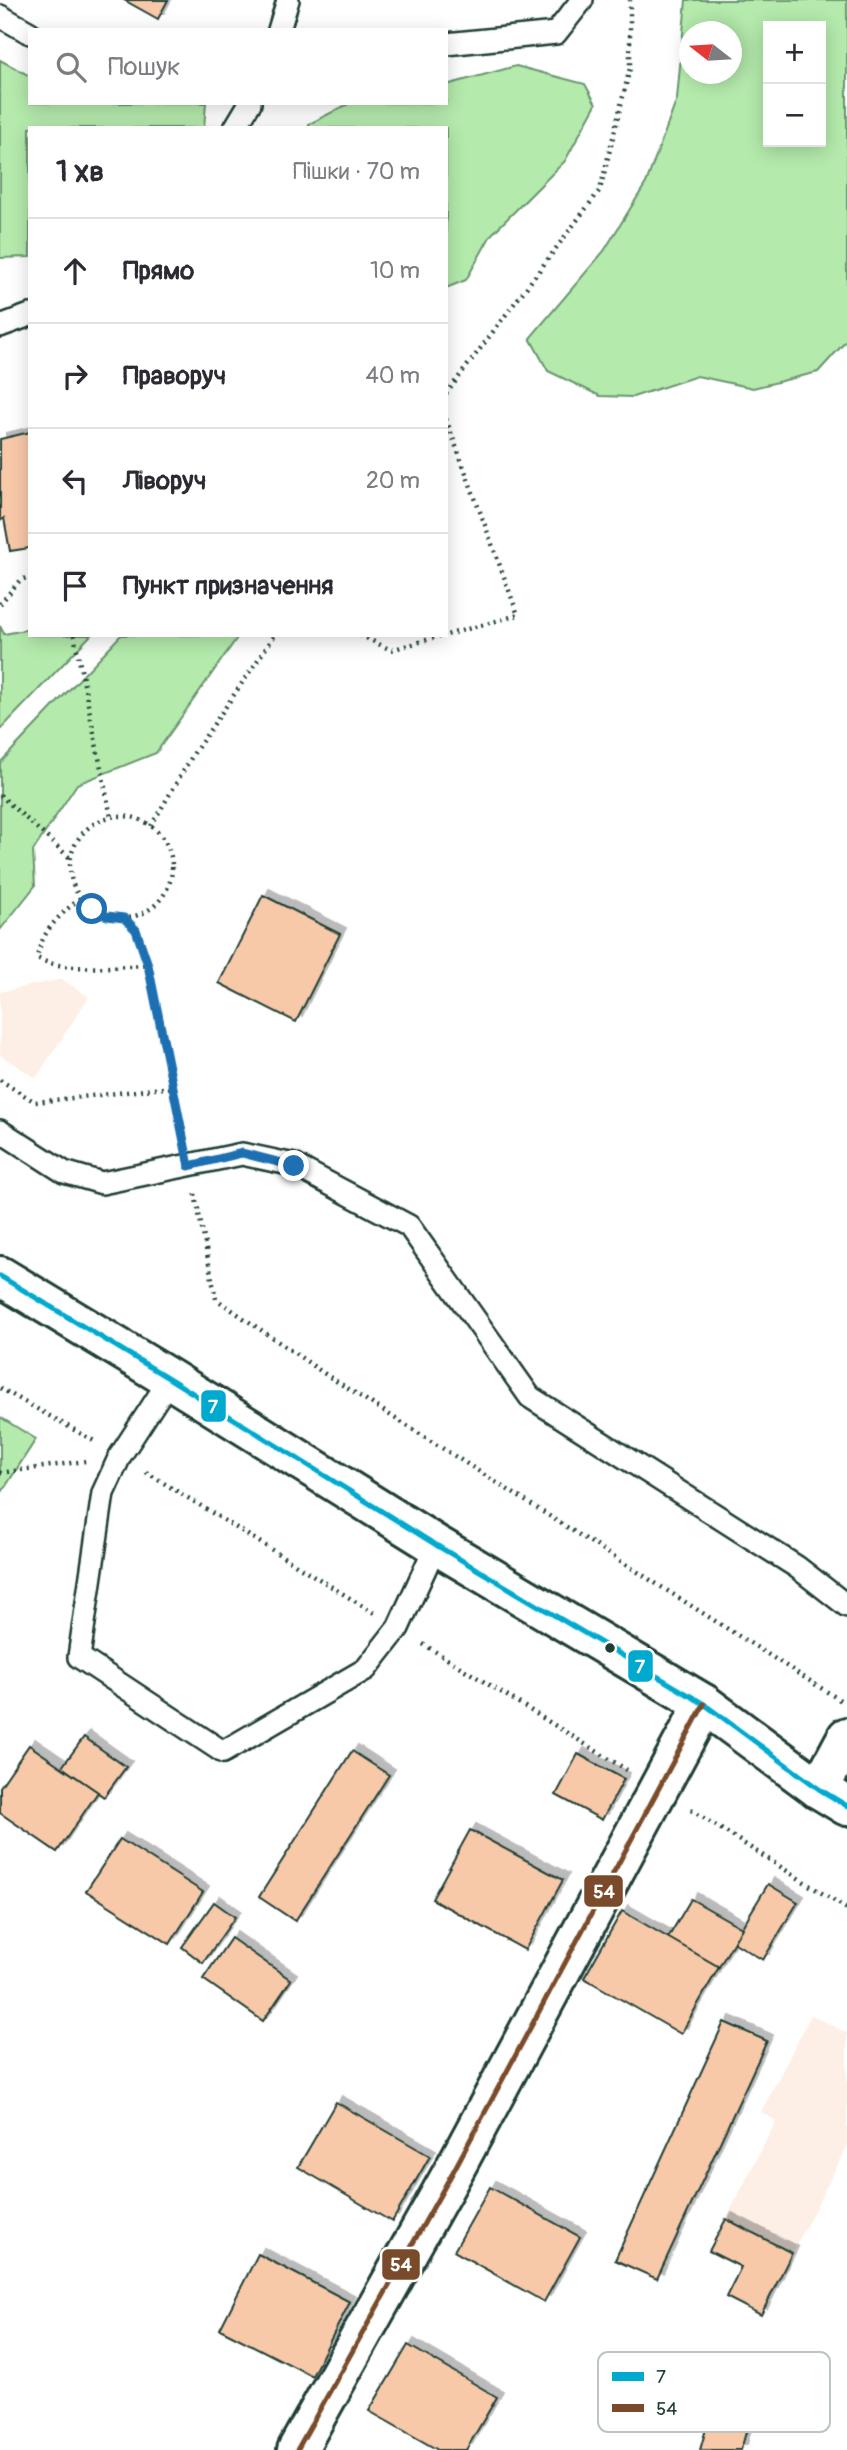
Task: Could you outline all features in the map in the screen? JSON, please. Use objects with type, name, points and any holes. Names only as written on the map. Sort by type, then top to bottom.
[{"type":"main road","points":[[0,1276],[436,1545],[704,1704],[833,1798],[847,1737]]},
{"type":"main road","points":[[297,2450],[454,2171],[704,1704]]},
{"type":"lane","points":[[280,28],[288,0]]},
{"type":"lane","points":[[448,44],[555,33],[582,0]]},
{"type":"lane","points":[[0,16],[28,32]]},
{"type":"lane","points":[[236,126],[249,105]]},
{"type":"lane","points":[[0,326],[28,316]]},
{"type":"lane","points":[[0,1131],[64,1172],[102,1183],[242,1153],[294,1166],[409,1226],[530,1397],[797,1567],[847,1606]]},
{"type":"lane","points":[[170,1379],[120,1457],[103,1493],[79,1657],[223,1752],[366,1668],[398,1628],[436,1545]]},
{"type":"path","points":[[448,391],[600,190],[630,68],[631,0]]},
{"type":"path","points":[[448,424],[518,615],[448,634]]},
{"type":"path","points":[[0,604],[20,580],[28,578]]},
{"type":"path","points":[[74,637],[111,817]]},
{"type":"path","points":[[151,826],[194,753],[274,637]]},
{"type":"path","points":[[364,637],[391,650],[438,637]]},
{"type":"path","points":[[0,795],[71,859]]},
{"type":"path","points":[[111,817],[139,819],[151,826],[163,837],[170,850],[173,866],[170,882],[163,896],[153,907],[139,915],[124,918],[100,913],[80,897],[70,873],[75,845],[84,832],[111,817]]},
{"type":"path","points":[[80,897],[52,923],[40,943],[37,958],[48,964],[63,966],[148,965]]},
{"type":"path","points":[[124,918],[136,930],[148,965],[216,1299],[325,1374],[847,1704]]},
{"type":"path","points":[[0,1080],[35,1102],[173,1087]]},
{"type":"path","points":[[0,1473],[120,1457]]},
{"type":"shaded area","points":[[62,979],[89,997],[36,1078],[0,1055],[0,992]]},
{"type":"shaded area","points":[[811,2015],[847,2033],[847,2147],[792,2253],[726,2219],[776,2121],[761,2112]]},
{"type":"green space","points":[[686,0],[847,0],[847,340],[818,372],[753,388],[697,376],[633,397],[600,396],[548,371],[530,338],[604,251],[646,183],[677,99],[679,77],[679,84],[742,84],[742,21],[684,21]]},
{"type":"green space","points":[[0,60],[28,75],[28,105],[206,105],[204,126],[28,126],[28,257],[0,258]]},
{"type":"green space","points":[[516,66],[585,84],[596,104],[565,161],[491,235],[466,280],[448,287],[448,126],[309,124],[346,105],[448,105],[448,84]]},
{"type":"green space","points":[[0,626],[4,634],[28,629],[28,637],[89,637],[0,730]]},
{"type":"green space","points":[[119,637],[238,637],[156,753],[77,784],[33,851],[35,886],[0,930],[0,763]]},
{"type":"green space","points":[[0,1417],[36,1439],[0,1495]]},
{"type":"building","points":[[124,0],[168,0],[158,19]]},
{"type":"building","points":[[28,432],[28,548],[10,551],[4,518],[0,521],[0,439]]},
{"type":"building","points":[[263,895],[340,934],[296,1022],[219,983]]},
{"type":"building","points":[[84,1737],[126,1767],[104,1797],[62,1767]]},
{"type":"building","points":[[29,1745],[98,1792],[57,1852],[0,1813],[0,1787]]},
{"type":"building","points":[[352,1751],[389,1775],[295,1921],[259,1897]]},
{"type":"building","points":[[578,1754],[624,1779],[602,1820],[556,1795]]},
{"type":"building","points":[[470,1830],[563,1880],[525,1950],[432,1899]]},
{"type":"building","points":[[120,1839],[203,1892],[170,1944],[86,1891]]},
{"type":"building","points":[[768,1884],[798,1902],[763,1960],[733,1942]]},
{"type":"building","points":[[691,1899],[742,1928],[719,1967],[668,1938]]},
{"type":"building","points":[[214,1902],[235,1917],[203,1963],[182,1947]]},
{"type":"building","points":[[622,1911],[719,1967],[681,2034],[584,1978]]},
{"type":"building","points":[[231,1938],[291,1980],[263,2021],[203,1979]]},
{"type":"building","points":[[724,2022],[767,2041],[657,2279],[615,2260]]},
{"type":"building","points":[[336,2102],[430,2156],[392,2222],[298,2167]]},
{"type":"building","points":[[490,2187],[580,2237],[544,2302],[454,2251]]},
{"type":"building","points":[[726,2219],[792,2253],[761,2315],[726,2297],[741,2267],[709,2251]]},
{"type":"building","points":[[258,2254],[350,2302],[312,2376],[220,2329]]},
{"type":"building","points":[[408,2345],[497,2397],[466,2450],[438,2450],[369,2411]]},
{"type":"building","points":[[705,2432],[746,2432],[741,2450],[700,2450]]},
{"type":"transit line","name":"7","points":[[0,1276],[436,1545],[704,1704],[819,1789],[847,1806]]},
{"type":"transit line","name":"54","points":[[297,2450],[454,2170],[704,1704]]},
{"type":"route","points":[[92,909],[107,916],[124,918],[136,930],[148,965],[189,1166],[242,1153],[294,1166]]}]
